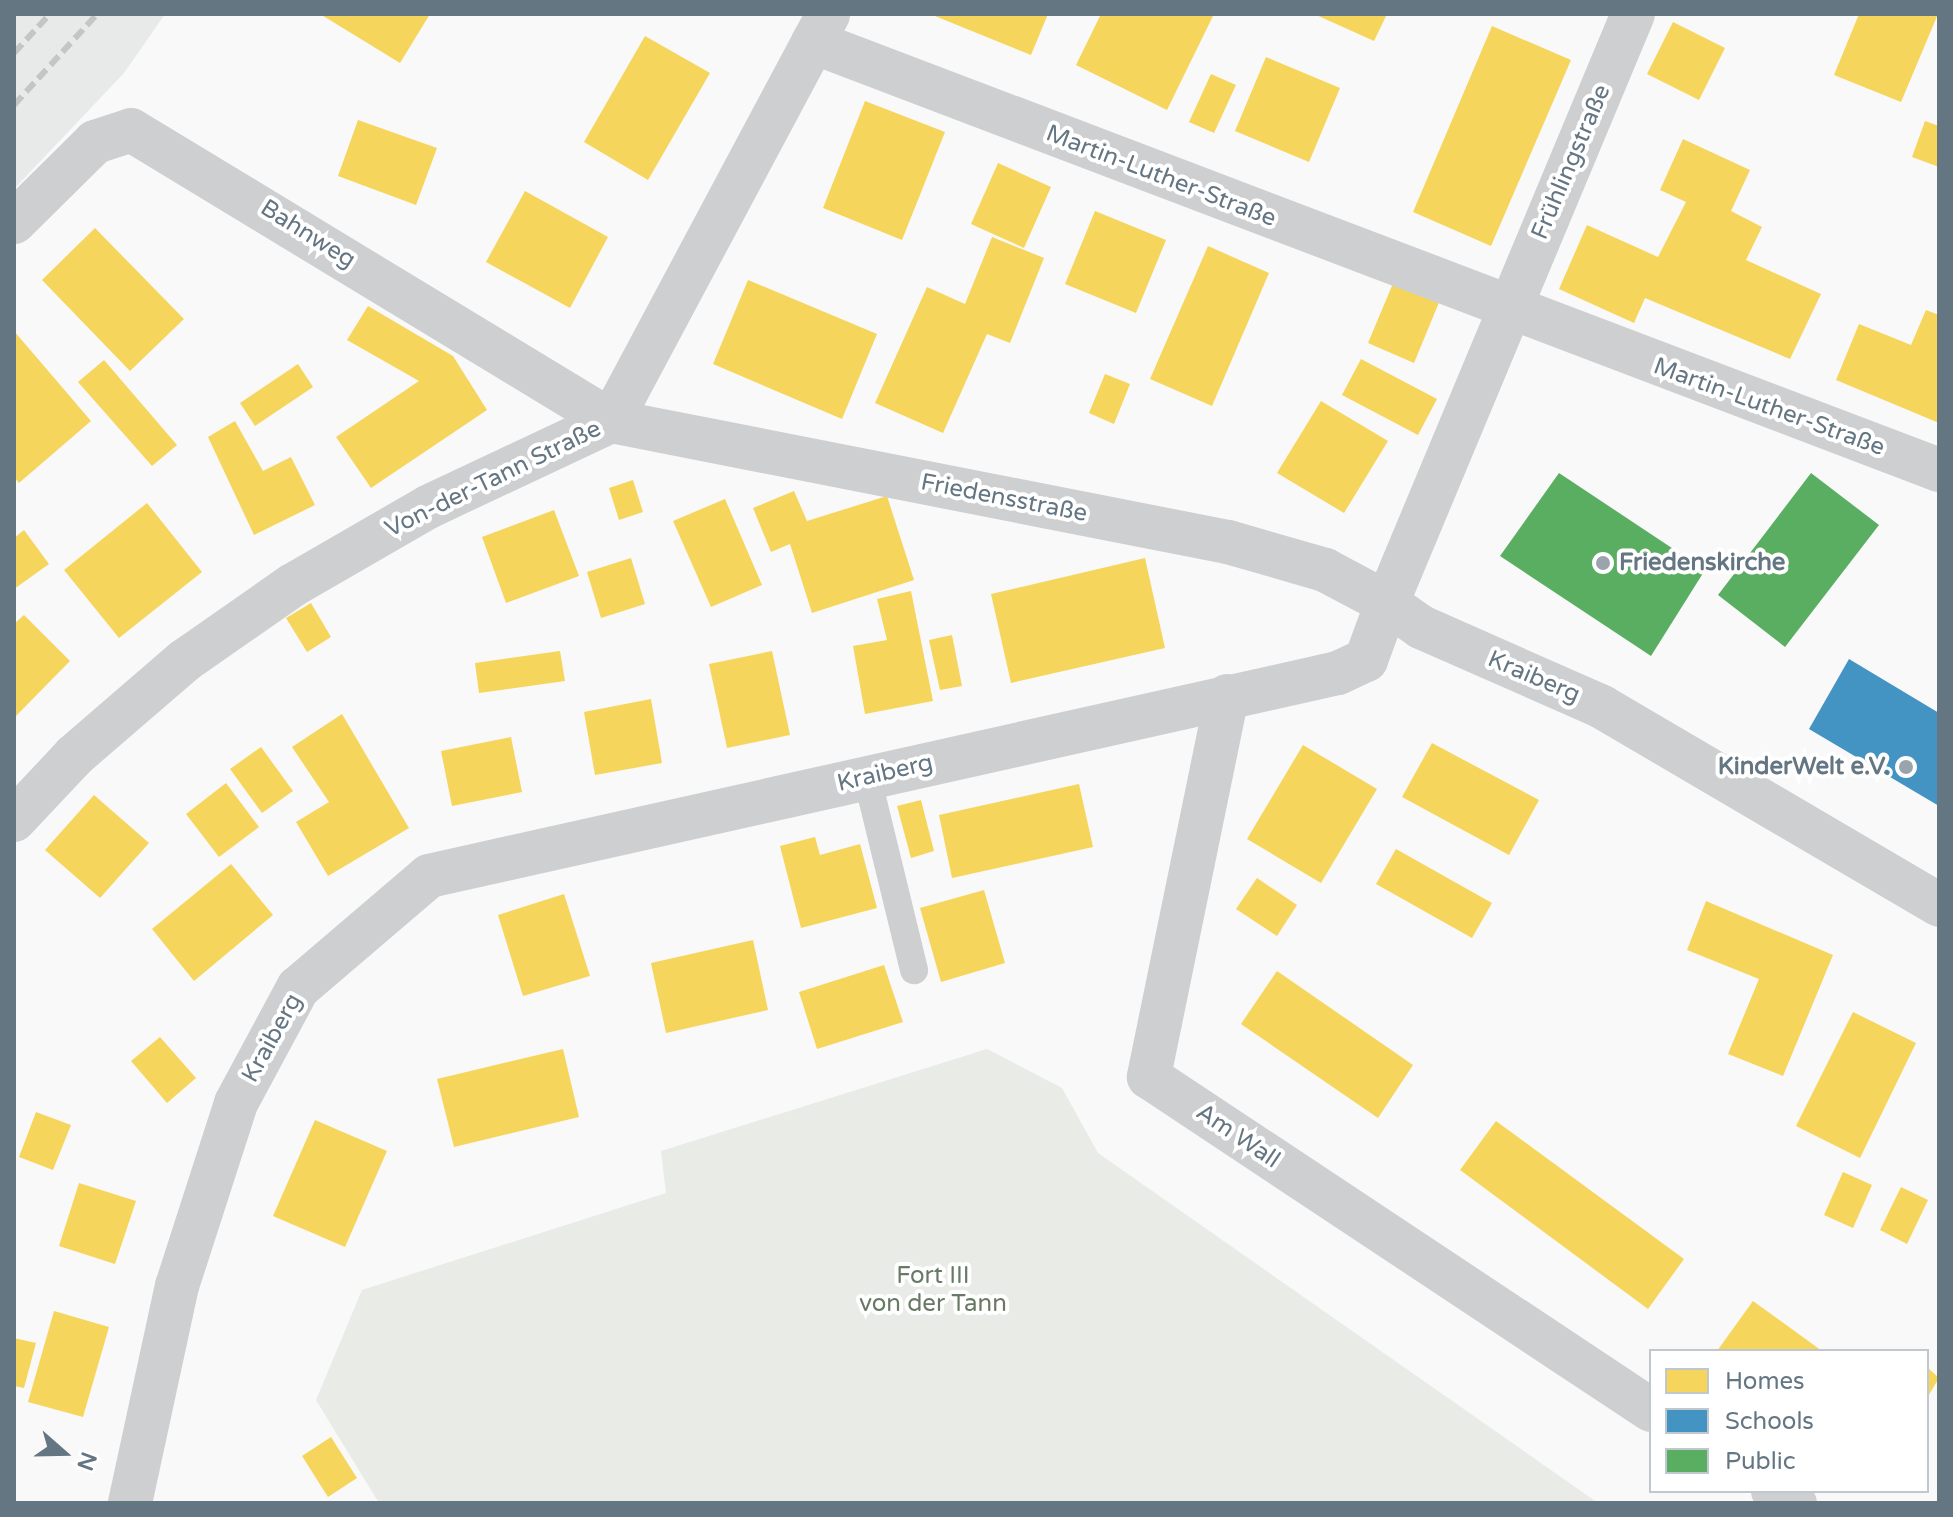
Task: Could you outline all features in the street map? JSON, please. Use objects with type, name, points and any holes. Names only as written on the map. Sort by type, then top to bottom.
[{"type":"street","name":"Frühlingstraße","points":[[1508,310],[1633,14]]},
{"type":"street","name":"Martin-Luther-Straße","points":[[820,28],[1508,310],[1939,470]]},
{"type":"street","name":"Von-der-Tann Straße","points":[[14,820],[74,756],[184,661],[293,585],[428,507],[611,421],[820,28]]},
{"type":"street","name":"Bahnweg","points":[[14,222],[95,142],[131,130],[611,421]]},
{"type":"street","points":[[1387,603],[1508,310]]},
{"type":"street","name":"Friedensstraße","points":[[611,421],[1228,542],[1325,570],[1387,603]]},
{"type":"street","name":"Kraiberg","points":[[130,1503],[177,1286],[236,1103],[298,988],[429,876],[1227,696],[1366,660],[1387,603],[1421,627],[1602,707],[1939,905]]},
{"type":"street","name":"Am Wall","points":[[1227,696],[1149,1077],[1649,1409]]},
{"type":"street","points":[[1777,1493],[1795,1503]]},
{"type":"lane","points":[[867,777],[914,970]]},
{"type":"shaded area","points":[[14,14],[165,14],[124,73],[14,189]]},
{"type":"green space","name":"Fort III von der Tann","points":[[987,1049],[1062,1088],[1098,1153],[1598,1503],[379,1503],[316,1400],[362,1290],[666,1193],[661,1151]]},
{"type":"building: Homes","points":[[320,14],[430,14],[400,63]]},
{"type":"building: Homes","points":[[930,14],[1048,14],[1031,55]]},
{"type":"building: Homes","points":[[1101,14],[1213,16],[1167,110],[1076,65]]},
{"type":"building: Homes","points":[[1314,14],[1387,14],[1374,41]]},
{"type":"building: Homes","points":[[1859,14],[1938,14],[1901,102],[1834,75]]},
{"type":"building: Homes","points":[[1673,22],[1725,48],[1699,100],[1647,74]]},
{"type":"building: Homes","points":[[1492,26],[1571,60],[1491,246],[1413,212]]},
{"type":"building: Homes","points":[[645,36],[710,73],[648,180],[584,142]]},
{"type":"building: Homes","points":[[1266,57],[1340,88],[1309,162],[1235,131]]},
{"type":"building: Homes","points":[[1211,74],[1236,85],[1214,133],[1189,122]]},
{"type":"building: Homes","points":[[865,101],[945,132],[902,240],[823,208]]},
{"type":"building: Homes","points":[[358,120],[437,148],[416,205],[338,176]]},
{"type":"building: Homes","points":[[1925,121],[1939,126],[1939,167],[1912,157]]},
{"type":"building: Homes","points":[[1683,139],[1750,170],[1731,211],[1762,227],[1746,260],[1821,294],[1790,359],[1645,298],[1634,323],[1559,289],[1587,225],[1658,257],[1686,202],[1660,190]]},
{"type":"building: Homes","points":[[998,163],[1051,187],[1024,248],[971,224]]},
{"type":"building: Homes","points":[[525,191],[608,237],[570,308],[486,262]]},
{"type":"building: Homes","points":[[1095,211],[1166,240],[1136,313],[1065,284]]},
{"type":"building: Homes","points":[[95,228],[184,319],[130,371],[42,280]]},
{"type":"building: Homes","points":[[992,237],[1044,258],[1010,343],[987,334],[943,433],[875,403],[927,287],[965,304]]},
{"type":"building: Homes","points":[[1208,246],[1269,273],[1212,406],[1150,379]]},
{"type":"building: Homes","points":[[748,280],[877,334],[842,419],[713,364]]},
{"type":"building: Homes","points":[[1394,281],[1440,300],[1414,363],[1368,343]]},
{"type":"building: Homes","points":[[368,306],[453,356],[487,410],[371,488],[336,437],[419,381],[347,340]]},
{"type":"building: Homes","points":[[1926,310],[1939,315],[1939,423],[1836,380],[1859,324],[1911,345]]},
{"type":"building: Homes","points":[[14,331],[91,421],[19,483],[14,477]]},
{"type":"building: Homes","points":[[1361,359],[1437,399],[1418,435],[1342,395]]},
{"type":"building: Homes","points":[[104,360],[177,445],[152,466],[78,382]]},
{"type":"building: Homes","points":[[298,364],[313,387],[255,426],[240,403]]},
{"type":"building: Homes","points":[[1105,374],[1130,384],[1114,424],[1089,413]]},
{"type":"building: Homes","points":[[1321,401],[1388,441],[1344,513],[1277,473]]},
{"type":"building: Homes","points":[[235,421],[263,471],[291,457],[315,505],[254,535],[208,437]]},
{"type":"building: Homes","points":[[633,480],[643,512],[619,520],[609,488]]},
{"type":"building: Homes","points":[[794,491],[807,521],[887,496],[914,580],[812,613],[790,544],[771,552],[753,508]]},
{"type":"building: Homes","points":[[725,499],[762,585],[711,607],[673,521]]},
{"type":"building: Homes","points":[[147,503],[202,572],[119,638],[64,570]]},
{"type":"building: Homes","points":[[554,510],[579,576],[506,603],[482,537]]},
{"type":"building: Homes","points":[[24,530],[49,564],[14,589],[14,538]]},
{"type":"building: Homes","points":[[631,558],[645,604],[601,618],[587,572]]},
{"type":"building: Homes","points":[[1145,558],[1165,648],[1011,683],[991,594]]},
{"type":"building: Homes","points":[[911,591],[933,701],[865,714],[853,646],[887,640],[877,599]]},
{"type":"building: Homes","points":[[311,603],[331,637],[307,652],[286,618]]},
{"type":"building: Homes","points":[[24,615],[70,661],[14,718],[14,624]]},
{"type":"building: Homes","points":[[952,635],[962,686],[940,690],[929,640]]},
{"type":"building: Homes","points":[[560,651],[565,681],[479,693],[475,663]]},
{"type":"building: Homes","points":[[772,651],[790,735],[727,748],[709,664]]},
{"type":"building: Homes","points":[[651,699],[662,763],[595,775],[584,712]]},
{"type":"building: Homes","points":[[342,714],[409,828],[328,876],[296,822],[329,802],[292,747]]},
{"type":"building: Homes","points":[[511,737],[522,792],[452,806],[441,751]]},
{"type":"building: Homes","points":[[1432,743],[1539,800],[1509,855],[1402,797]]},
{"type":"building: Homes","points":[[1303,745],[1377,789],[1321,883],[1247,839]]},
{"type":"building: Homes","points":[[261,747],[293,791],[262,813],[230,769]]},
{"type":"building: Homes","points":[[226,783],[259,827],[219,857],[186,814]]},
{"type":"building: Homes","points":[[1079,784],[1093,847],[952,878],[939,815]]},
{"type":"building: Homes","points":[[94,795],[149,843],[100,898],[45,850]]},
{"type":"building: Homes","points":[[921,800],[934,851],[911,858],[897,806]]},
{"type":"building: Homes","points":[[815,837],[820,855],[860,844],[877,908],[801,928],[780,846]]},
{"type":"building: Homes","points":[[1396,849],[1492,903],[1472,938],[1376,884]]},
{"type":"building: Homes","points":[[231,864],[273,915],[194,981],[152,929]]},
{"type":"building: Homes","points":[[1257,878],[1297,905],[1277,936],[1236,909]]},
{"type":"building: Homes","points":[[984,890],[1005,963],[941,982],[920,908]]},
{"type":"building: Homes","points":[[564,894],[590,976],[523,996],[498,915]]},
{"type":"building: Homes","points":[[1706,901],[1833,955],[1783,1076],[1728,1054],[1759,979],[1687,950]]},
{"type":"building: Homes","points":[[753,940],[768,1010],[666,1033],[651,963]]},
{"type":"building: Homes","points":[[884,965],[903,1022],[817,1049],[799,992]]},
{"type":"building: Homes","points":[[1277,971],[1413,1065],[1378,1118],[1241,1024]]},
{"type":"building: Homes","points":[[1853,1012],[1916,1043],[1860,1158],[1796,1126]]},
{"type":"building: Homes","points":[[160,1037],[196,1078],[167,1103],[131,1061]]},
{"type":"building: Homes","points":[[563,1049],[579,1117],[454,1147],[437,1079]]},
{"type":"building: Homes","points":[[36,1112],[71,1125],[53,1170],[19,1157]]},
{"type":"building: Homes","points":[[315,1120],[387,1151],[345,1247],[273,1216]]},
{"type":"building: Homes","points":[[1496,1121],[1684,1259],[1648,1309],[1460,1170]]},
{"type":"building: Homes","points":[[1843,1172],[1872,1185],[1853,1228],[1824,1215]]},
{"type":"building: Homes","points":[[79,1183],[136,1201],[115,1264],[59,1246]]},
{"type":"building: Homes","points":[[1901,1187],[1928,1200],[1907,1244],[1880,1230]]},
{"type":"building: Homes","points":[[1753,1301],[1819,1349],[1718,1349]]},
{"type":"building: Homes","points":[[54,1311],[109,1327],[83,1417],[28,1402]]},
{"type":"building: Homes","points":[[14,1338],[36,1343],[24,1388],[14,1386]]},
{"type":"building: Homes","points":[[1929,1369],[1939,1378],[1929,1395]]},
{"type":"building: Homes","points":[[331,1437],[357,1478],[328,1497],[302,1456]]},
{"type":"building: Schools","name":"KinderWelt e.V.","points":[[1849,659],[1939,713],[1939,806],[1809,729]]},
{"type":"building: Public","name":"Friedenskirche","points":[[1559,473],[1705,570],[1651,656],[1500,556]]},
{"type":"building: Public","points":[[1811,473],[1879,525],[1785,647],[1718,595]]},
{"type":"railway","points":[[14,53],[50,14]]},
{"type":"railway","points":[[14,105],[97,14]]},
{"type":"place","name":"Friedenskirche","points":[[1603,563]]},
{"type":"place","name":"KinderWelt e.V.","points":[[1906,767]]}]
